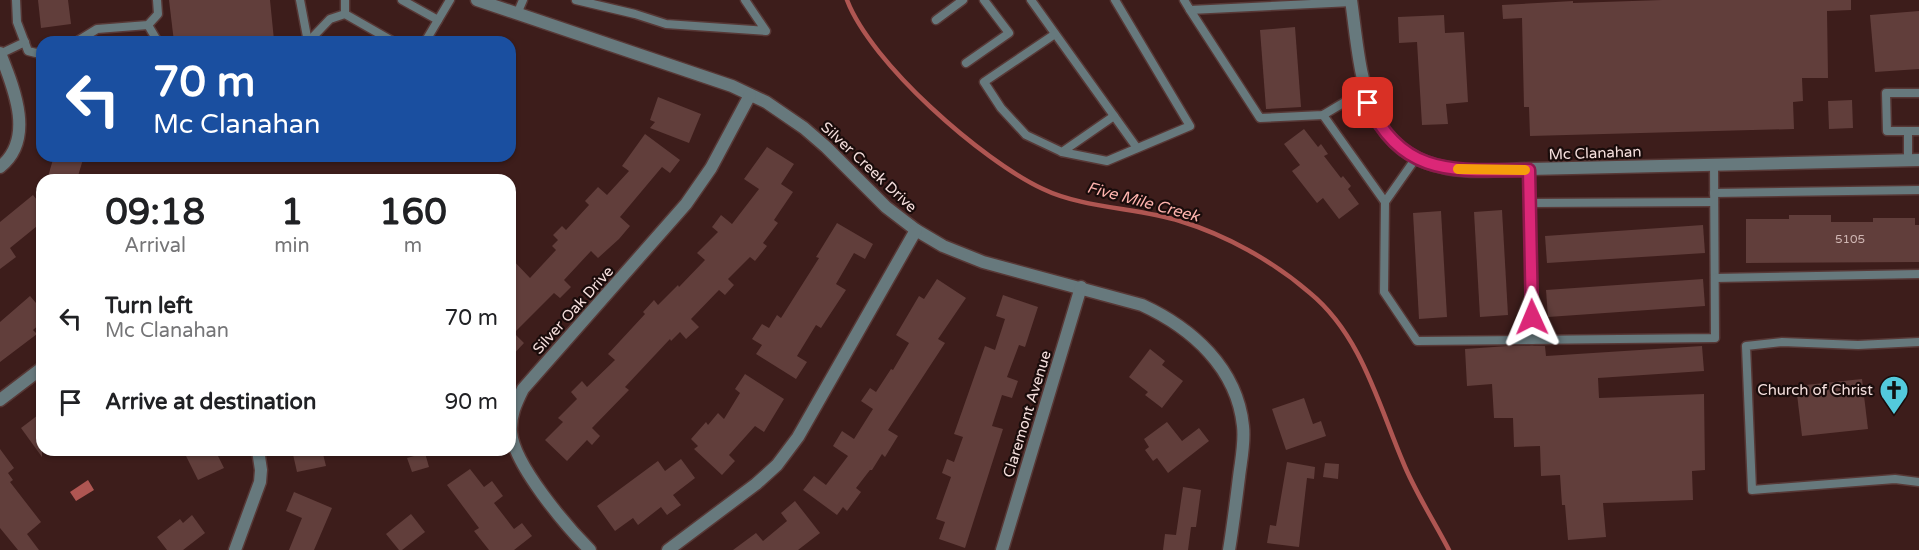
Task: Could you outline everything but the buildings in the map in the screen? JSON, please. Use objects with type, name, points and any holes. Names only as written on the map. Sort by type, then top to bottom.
[{"type":"street","name":"Silver Creek Drive","points":[[477,0],[732,86],[765,102],[804,129],[886,207],[916,230],[944,246],[969,257],[1142,304],[1163,315],[1198,340],[1217,362],[1229,381],[1241,410],[1243,447],[1229,550]]},
{"type":"street","name":"Mc Clanahan","points":[[1351,1],[1365,90],[1374,114],[1389,138],[1406,153],[1449,169],[1529,170],[1913,160]]},
{"type":"street","points":[[0,54],[11,80],[20,120],[14,148],[0,167]]},
{"type":"street","name":"Silver Oak Drive","points":[[516,404],[523,389],[686,204],[716,160],[750,95]]},
{"type":"street","points":[[668,550],[756,484],[777,465],[798,437],[916,230]]},
{"type":"street","name":"Claremont Avenue","points":[[1002,550],[1081,287]]},
{"type":"street","points":[[0,400],[36,373]]},
{"type":"street","name":"Silver Oak Drive","points":[[516,451],[524,466],[570,528],[590,550]]},
{"type":"street","points":[[235,550],[260,482],[259,456]]},
{"type":"lane","points":[[15,0],[17,22],[28,51],[36,53]]},
{"type":"lane","points":[[91,36],[98,29],[148,25],[158,14],[157,0]]},
{"type":"lane","points":[[300,0],[306,36]]},
{"type":"lane","points":[[345,0],[345,14]]},
{"type":"lane","points":[[402,0],[438,20]]},
{"type":"lane","points":[[429,36],[450,0]]},
{"type":"lane","points":[[517,14],[523,0]]},
{"type":"lane","points":[[576,0],[666,24],[766,31],[745,0]]},
{"type":"lane","points":[[936,20],[963,0]]},
{"type":"lane","points":[[966,63],[1009,33],[984,0]]},
{"type":"lane","points":[[1031,0],[1137,148]]},
{"type":"lane","points":[[1055,33],[984,82],[1001,108],[1026,135],[1062,152],[1107,161],[1190,126],[1115,0]]},
{"type":"lane","points":[[1184,0],[1260,118],[1323,115],[1365,90]]},
{"type":"lane","points":[[1190,10],[1351,1]]},
{"type":"lane","points":[[314,36],[330,19],[345,14],[384,36]]},
{"type":"lane","points":[[148,25],[154,36]]},
{"type":"lane","points":[[0,54],[25,42]]},
{"type":"lane","points":[[1919,93],[1886,93],[1887,131],[1919,131]]},
{"type":"lane","points":[[1323,115],[1385,202]]},
{"type":"lane","points":[[1062,152],[1114,116]]},
{"type":"lane","points":[[1908,132],[1913,160]]},
{"type":"lane","points":[[1416,158],[1385,202],[1384,292],[1418,341],[1715,338],[1714,164]]},
{"type":"lane","points":[[1529,170],[1532,340]]},
{"type":"lane","points":[[1530,203],[1919,190]]},
{"type":"lane","points":[[1715,278],[1919,273]]},
{"type":"lane","points":[[1919,342],[1858,345],[1782,342],[1746,346],[1752,490],[1895,479],[1919,482]]},
{"type":"shaded area","points":[[88,480],[94,490],[76,501],[70,492]]},
{"type":"waterway","name":"Five Mile Creek","points":[[847,0],[860,25],[903,80],[960,133],[1018,175],[1058,195],[1092,204],[1164,217],[1215,234],[1265,260],[1310,293],[1328,310],[1355,349],[1408,473],[1449,550]]},
{"type":"slow traffic","points":[[1458,169],[1525,170]]},
{"type":"place","name":"Church of Christ","points":[[1894,416]]},
{"type":"route","points":[[1368,103],[1389,138],[1406,153],[1420,160],[1449,169],[1529,170],[1532,317]]}]
